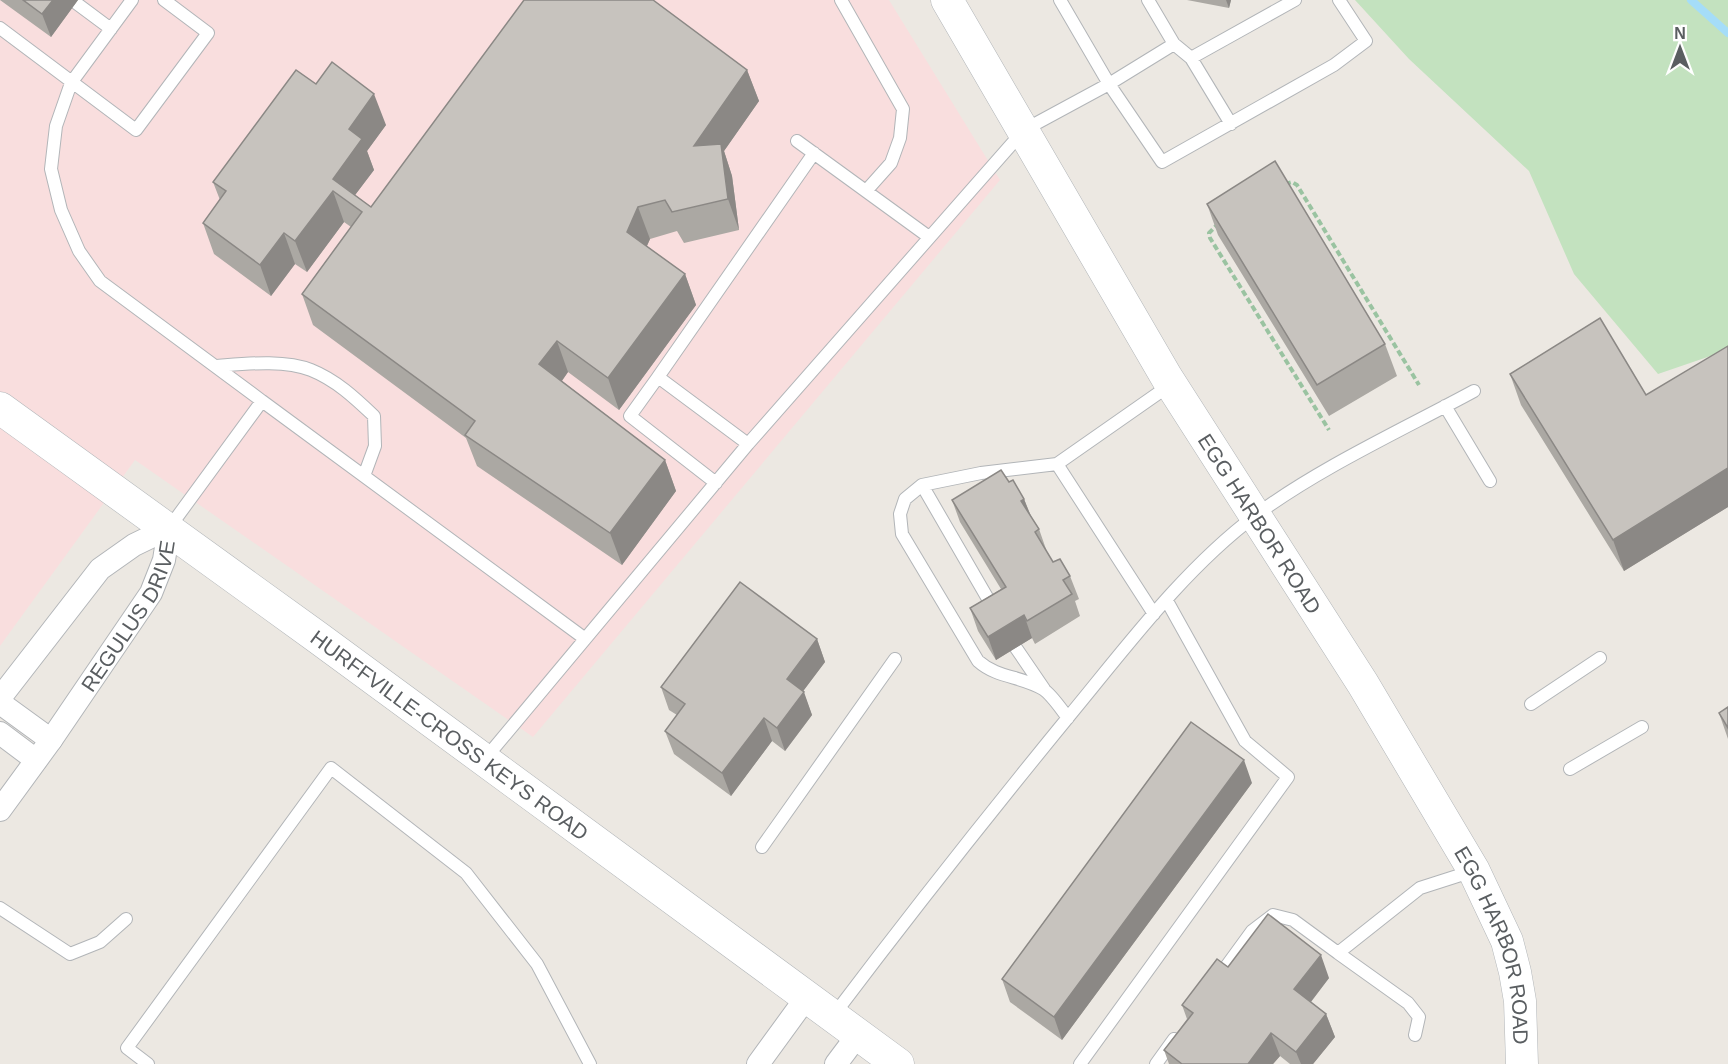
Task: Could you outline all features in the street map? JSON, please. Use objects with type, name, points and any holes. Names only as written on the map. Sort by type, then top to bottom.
[{"type":"main road","name":"EGG HARBOR ROAD","points":[[947,0],[1171,385],[1369,695],[1474,871],[1503,931],[1512,962],[1520,1001],[1522,1064]]},
{"type":"main road","name":"HURFFVILLE-CROSS KEYS ROAD","points":[[0,408],[169,528],[898,1064]]},
{"type":"street","name":"REGULUS DRIVE","points":[[0,698],[100,568],[134,545],[169,528]]},
{"type":"street","name":"REGULUS DRIVE","points":[[0,810],[51,740],[151,593],[164,560],[169,528]]},
{"type":"street","points":[[0,703],[51,740]]},
{"type":"street","points":[[0,733],[36,760]]},
{"type":"street","points":[[758,1064],[806,998]]},
{"type":"street","points":[[836,1064],[857,1036]]},
{"type":"lane","points":[[132,0],[71,83],[56,126],[51,169],[61,210],[79,251],[100,281],[584,638]]},
{"type":"lane","points":[[0,28],[136,130],[208,33],[164,0]]},
{"type":"lane","points":[[841,0],[903,109],[900,138],[891,163],[866,191]]},
{"type":"lane","points":[[1060,0],[1109,84],[1162,162],[1334,65],[1366,41],[1339,0]]},
{"type":"lane","points":[[1148,0],[1174,44],[1191,58],[1231,124]]},
{"type":"lane","points":[[1191,58],[1295,0]]},
{"type":"lane","points":[[76,3],[111,29]]},
{"type":"lane","points":[[483,761],[748,444],[1024,130],[1109,84],[1174,44]]},
{"type":"lane","points":[[797,141],[929,237]]},
{"type":"lane","points":[[716,483],[630,416],[814,153]]},
{"type":"lane","points":[[215,366],[263,363],[310,369],[345,389],[374,416],[375,446],[364,476]]},
{"type":"lane","points":[[658,377],[748,444]]},
{"type":"lane","points":[[1044,690],[1019,678],[1000,676],[983,666],[936,593],[902,534],[902,506],[912,490],[921,485],[981,473],[1057,464],[1171,385]]},
{"type":"lane","points":[[832,1017],[931,886],[1068,718],[1190,575],[1256,515],[1310,481],[1474,391]]},
{"type":"lane","points":[[169,528],[262,401]]},
{"type":"lane","points":[[1445,406],[1490,480]]},
{"type":"lane","points":[[1057,464],[1155,614]]},
{"type":"lane","points":[[921,485],[999,618]]},
{"type":"lane","points":[[1080,1064],[1288,777],[1245,741],[1167,601]]},
{"type":"lane","points":[[1016,648],[1044,690],[1068,718]]},
{"type":"lane","points":[[1531,705],[1600,658]]},
{"type":"lane","points":[[762,847],[895,659]]},
{"type":"lane","points":[[1570,769],[1642,727]]},
{"type":"lane","points":[[148,1064],[127,1048],[331,768],[466,873],[537,964],[590,1064]]},
{"type":"lane","points":[[1338,953],[1420,888],[1474,871]]},
{"type":"lane","points":[[0,908],[70,954],[100,942],[126,919]]},
{"type":"lane","points":[[1211,988],[1252,931],[1273,915],[1293,920],[1408,1003],[1419,1017],[1415,1035]]},
{"type":"lane","points":[[1156,1064],[1184,1026]]},
{"type":"path","points":[[1281,185],[1292,182],[1296,185],[1419,385]]},
{"type":"path","points":[[1222,221],[1213,227],[1209,233],[1210,238],[1329,430]]},
{"type":"shaded area","points":[[0,0],[889,0],[1000,180],[533,737],[135,460],[0,646]]},
{"type":"green space","points":[[1355,0],[1728,0],[1728,350],[1658,374],[1574,274],[1529,171],[1409,59]]},
{"type":"building","points":[[23,0],[53,0],[42,14]]},
{"type":"building","points":[[524,0],[653,0],[747,70],[694,146],[721,144],[728,199],[672,212],[665,200],[638,207],[627,232],[685,274],[608,378],[557,341],[539,364],[665,460],[610,533],[465,435],[475,421],[302,294],[362,212],[333,191],[295,241],[284,233],[260,265],[203,223],[226,191],[213,182],[296,70],[316,84],[332,62],[374,94],[349,129],[362,139],[333,179],[371,207]]},
{"type":"building","points":[[1275,161],[1385,344],[1317,385],[1207,204]]},
{"type":"building","points":[[1600,318],[1646,395],[1728,346],[1728,468],[1613,540],[1510,374]]},
{"type":"building","points":[[1001,470],[1009,482],[1013,480],[1024,499],[1021,501],[1039,529],[1035,532],[1053,562],[1060,559],[1070,576],[1063,580],[1072,594],[1027,621],[1024,615],[988,637],[970,608],[1006,587],[952,500]]},
{"type":"building","points":[[740,582],[817,639],[787,679],[804,692],[777,728],[764,718],[722,773],[665,731],[685,704],[661,687]]},
{"type":"building","points":[[1728,707],[1728,728],[1719,713]]},
{"type":"building","points":[[1191,722],[1244,760],[1054,1017],[1002,979]]},
{"type":"building","points":[[1268,914],[1321,955],[1294,989],[1326,1014],[1296,1052],[1271,1033],[1248,1064],[1182,1064],[1164,1050],[1193,1013],[1182,1005],[1217,959],[1228,967]]},
{"type":"waterway","points":[[1691,0],[1728,33]]}]
